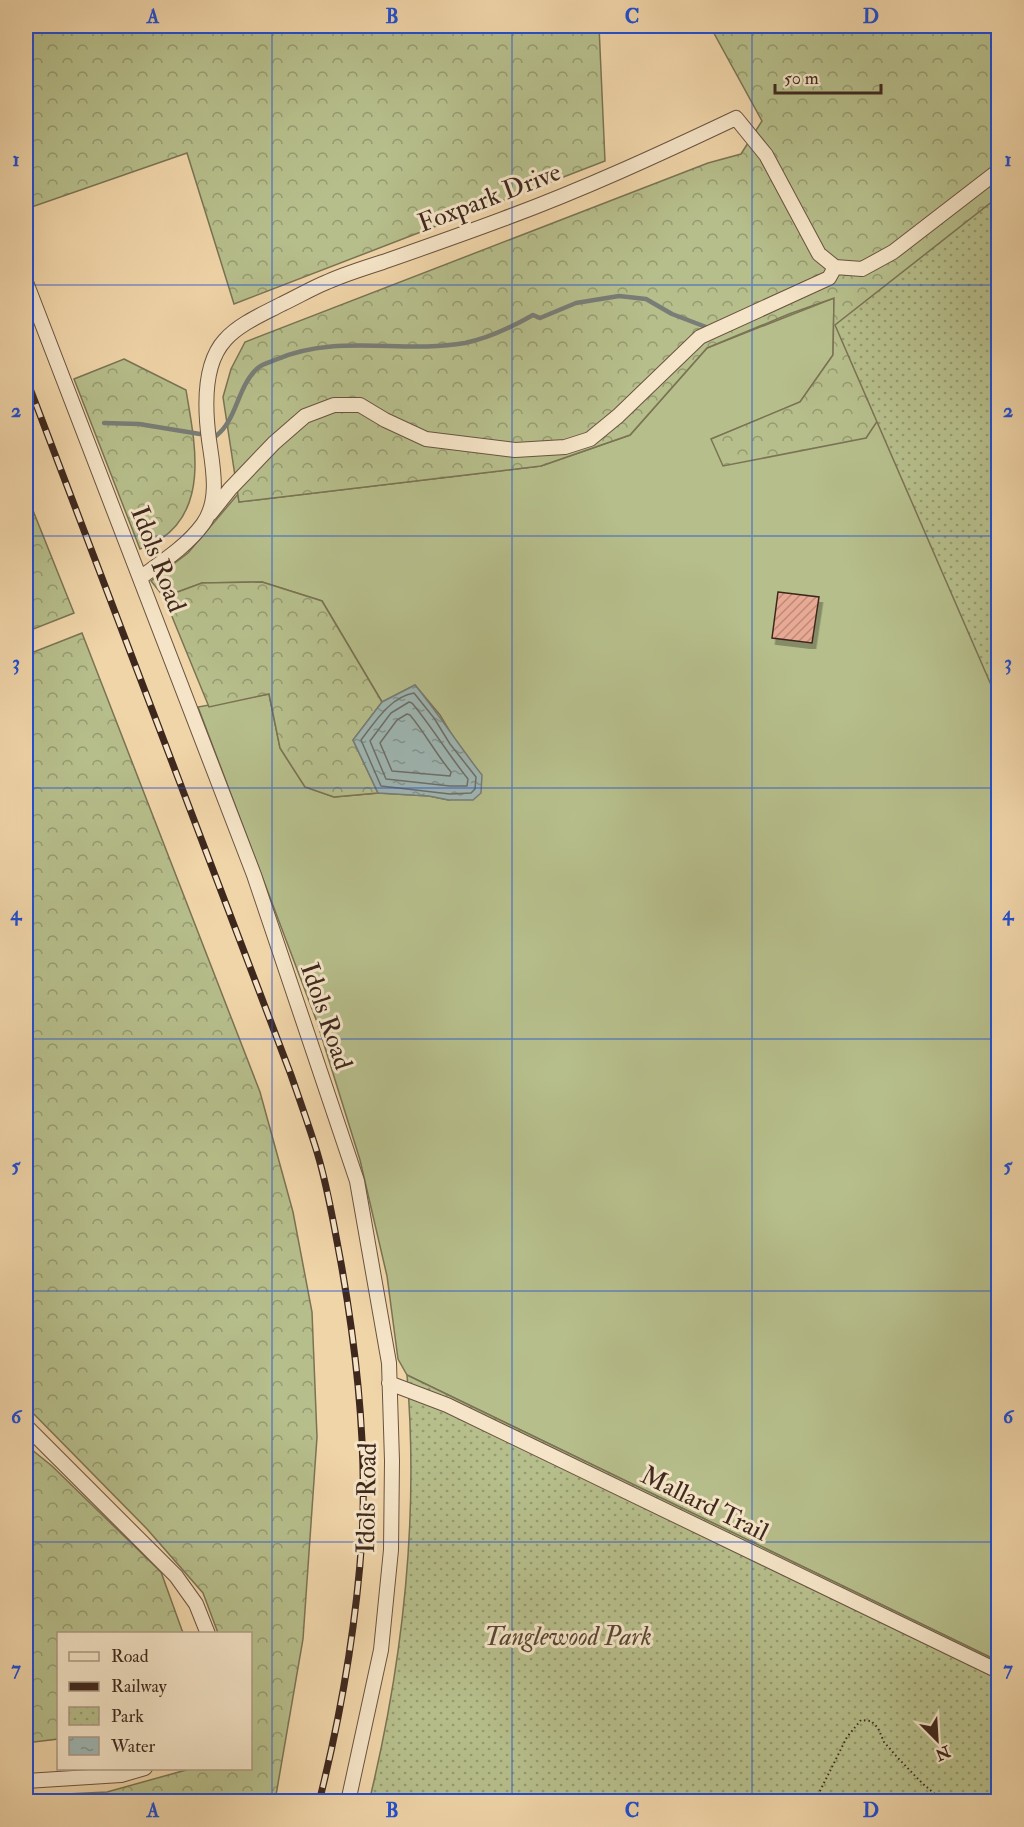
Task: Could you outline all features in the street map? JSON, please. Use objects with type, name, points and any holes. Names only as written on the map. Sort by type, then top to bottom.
[{"type":"street","name":"Foxpark Drive","points":[[141,577],[176,551],[203,524],[214,492],[207,396],[211,363],[216,352],[232,333],[328,281],[505,218],[641,163],[736,118],[765,155],[819,254],[835,267]]},
{"type":"street","points":[[203,524],[230,489],[274,443],[305,416],[334,405],[360,405],[385,420],[426,439],[515,450],[565,447],[590,439],[618,416],[700,337],[829,278],[835,267],[862,269],[893,252],[999,171]]},
{"type":"street","name":"Idols Road","points":[[26,282],[254,875],[357,1181],[388,1363],[392,1461],[391,1550],[381,1650],[348,1802]]},
{"type":"street","name":"Mallard Trail","points":[[389,1383],[458,1410],[999,1671]]},
{"type":"street","points":[[26,1426],[176,1576],[196,1604],[207,1632]]},
{"type":"street","points":[[26,1781],[122,1775],[138,1770]]},
{"type":"path","points":[[812,1802],[818,1795],[847,1737],[861,1720],[871,1721],[897,1757],[922,1784],[944,1802]]},
{"type":"green space","points":[[26,26],[599,26],[605,161],[234,304],[187,153],[26,209]]},
{"type":"green space","points":[[710,26],[998,26],[998,222],[902,384],[866,438],[723,466],[711,439],[800,402],[833,355],[834,298],[707,348],[630,435],[541,466],[239,502],[223,397],[231,369],[245,342],[708,163],[741,154],[762,121]]},
{"type":"green space","points":[[998,197],[998,701],[835,325]]},
{"type":"green space","points":[[998,220],[998,1661],[407,1375],[398,1359],[387,1276],[360,1160],[317,1022],[198,707],[269,694],[280,748],[305,787],[334,797],[378,793],[429,796],[449,800],[455,740],[440,715],[415,685],[382,702],[322,601],[262,582],[202,583],[164,597],[151,581],[188,553],[238,494],[239,502],[541,466],[630,435],[707,348],[834,298],[833,355],[800,402],[712,439],[866,438]]},
{"type":"green space","points":[[124,359],[186,390],[195,450],[193,490],[187,509],[176,525],[161,539],[140,549],[74,379]]},
{"type":"green space","points":[[26,493],[74,613],[26,632]]},
{"type":"green space","points":[[262,582],[322,601],[382,702],[353,740],[378,793],[334,797],[305,787],[280,748],[269,694],[209,707],[164,597],[202,583]]},
{"type":"green space","points":[[82,633],[260,1092],[293,1212],[312,1312],[317,1437],[303,1639],[275,1801],[26,1801],[26,1796],[107,1792],[186,1770],[252,1770],[252,1632],[218,1632],[203,1593],[147,1529],[26,1406],[26,655]]},
{"type":"green space","name":"Tanglewood Park","points":[[407,1375],[998,1661],[998,1801],[369,1802],[391,1696],[405,1590],[411,1483]]},
{"type":"green space","points":[[26,1445],[52,1466],[161,1572],[183,1632],[57,1632],[57,1739],[26,1743]]},
{"type":"water","points":[[415,685],[482,775],[481,793],[473,800],[378,793],[353,740],[382,702]]},
{"type":"building","points":[[778,592],[819,597],[812,643],[772,638]]},
{"type":"waterway","points":[[216,436],[229,421],[252,374],[267,363],[298,352],[345,346],[441,346],[465,343],[500,332],[533,315],[540,318],[576,303],[619,296],[646,299],[672,314],[706,327]]},
{"type":"waterway","points":[[104,423],[139,424],[200,434]]},
{"type":"railway","points":[[26,378],[291,1075],[317,1152],[330,1207],[347,1297],[356,1366],[362,1435],[363,1504],[352,1638],[341,1704],[319,1802]]}]
